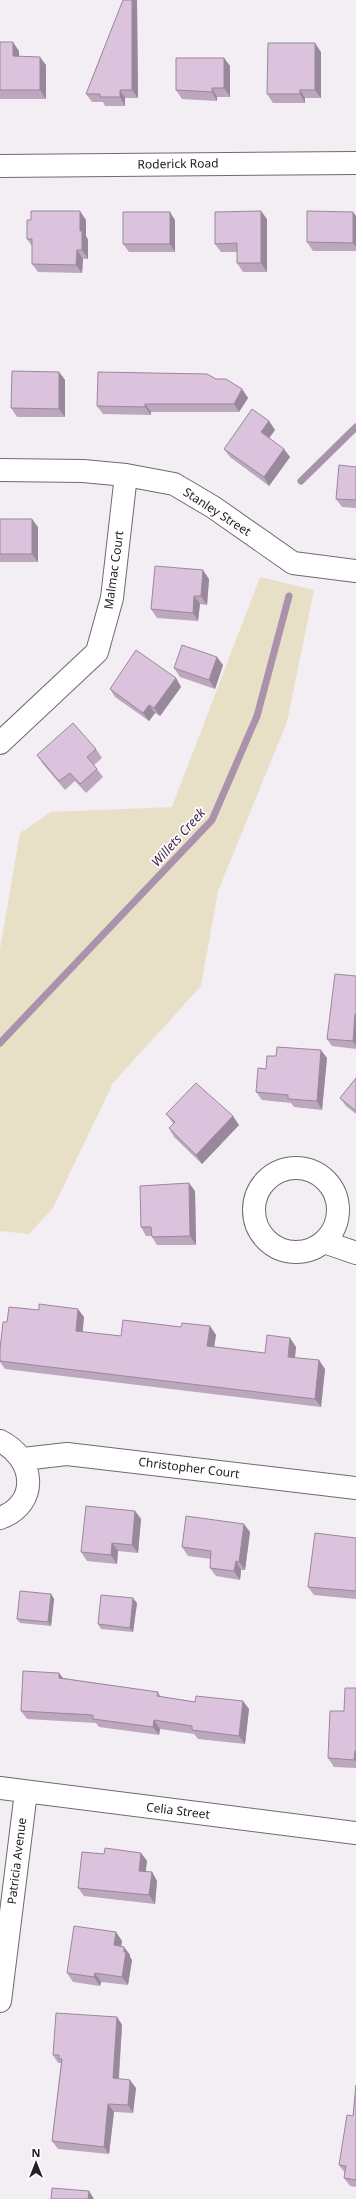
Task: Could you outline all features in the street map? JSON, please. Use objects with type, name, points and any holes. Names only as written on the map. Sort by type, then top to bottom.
[{"type":"street","name":"Roderick Road","points":[[0,166],[356,162]]},
{"type":"street","name":"Stanley Street","points":[[0,470],[83,470],[126,475],[174,484],[213,507],[293,563],[356,571]]},
{"type":"street","name":"Malmac Court","points":[[0,742],[97,652],[112,598],[126,475]]},
{"type":"street","points":[[324,1242],[356,1253]]},
{"type":"street","points":[[0,1441],[12,1446],[23,1458],[28,1473],[27,1490],[20,1504],[8,1515],[0,1518]]},
{"type":"street","name":"Christopher Court","points":[[23,1458],[67,1454],[356,1488]]},
{"type":"street","name":"Celia Street","points":[[0,1788],[356,1833]]},
{"type":"street","name":"Patricia Avenue","points":[[0,2001],[26,1792]]},
{"type":"shaded area","points":[[260,577],[314,590],[287,722],[218,891],[201,986],[113,1083],[53,1208],[29,1234],[0,1231],[0,949],[20,833],[51,812],[172,807]]},
{"type":"building","points":[[123,0],[132,0],[132,90],[120,90],[120,97],[100,97],[100,94],[86,94]]},
{"type":"building","points":[[0,42],[13,42],[13,56],[40,57],[40,90],[0,90]]},
{"type":"building","points":[[268,43],[315,43],[315,90],[300,90],[300,94],[267,94]]},
{"type":"building","points":[[176,58],[224,58],[224,88],[212,88],[212,92],[176,90]]},
{"type":"building","points":[[31,211],[80,211],[82,250],[77,250],[76,265],[32,264],[32,239],[27,239],[27,220],[31,220]]},
{"type":"building","points":[[261,211],[261,263],[237,263],[237,243],[215,244],[215,212]]},
{"type":"building","points":[[307,211],[353,212],[353,243],[307,242]]},
{"type":"building","points":[[123,212],[170,212],[170,244],[123,244]]},
{"type":"building","points":[[12,371],[59,372],[59,409],[11,408]]},
{"type":"building","points":[[98,372],[207,374],[216,379],[226,379],[242,389],[234,404],[145,404],[145,407],[97,406]]},
{"type":"building","points":[[252,409],[269,421],[261,432],[284,449],[264,477],[224,449]]},
{"type":"building","points":[[339,465],[356,467],[356,500],[336,499]]},
{"type":"building","points":[[0,519],[32,519],[32,554],[0,554]]},
{"type":"building","points":[[155,566],[203,570],[201,596],[194,596],[193,613],[151,609]]},
{"type":"building","points":[[182,645],[217,657],[209,680],[174,668]]},
{"type":"building","points":[[136,650],[176,678],[154,708],[149,705],[143,713],[110,689]]},
{"type":"building","points":[[73,723],[96,749],[87,757],[97,769],[80,784],[70,773],[59,781],[37,755]]},
{"type":"building","points":[[335,974],[356,976],[356,1014],[353,1041],[327,1039]]},
{"type":"building","points":[[277,1047],[321,1050],[317,1101],[288,1099],[288,1095],[256,1092],[258,1068],[266,1069],[267,1056],[276,1056]]},
{"type":"building","points":[[356,1078],[356,1111],[340,1098]]},
{"type":"building","points":[[196,1083],[233,1116],[196,1155],[169,1128],[175,1122],[166,1114]]},
{"type":"building","points":[[189,1183],[190,1236],[152,1237],[151,1227],[141,1227],[140,1186]]},
{"type":"building","points":[[39,1304],[78,1309],[76,1331],[121,1336],[123,1320],[181,1327],[182,1323],[210,1326],[207,1346],[265,1353],[267,1335],[290,1338],[288,1357],[319,1360],[315,1399],[0,1361],[3,1322],[7,1322],[9,1307],[39,1310]]},
{"type":"building","points":[[86,1506],[135,1511],[132,1545],[112,1543],[111,1555],[81,1552]]},
{"type":"building","points":[[186,1516],[244,1524],[239,1562],[236,1561],[234,1571],[210,1568],[211,1551],[182,1547]]},
{"type":"building","points":[[315,1533],[356,1538],[356,1591],[308,1587]]},
{"type":"building","points":[[20,1591],[51,1594],[48,1622],[17,1619]]},
{"type":"building","points":[[101,1595],[133,1598],[130,1628],[98,1624]]},
{"type":"building","points":[[23,1671],[59,1673],[59,1678],[158,1692],[157,1696],[195,1702],[196,1696],[243,1701],[239,1736],[192,1730],[192,1726],[154,1720],[153,1727],[93,1719],[93,1715],[21,1711]]},
{"type":"building","points":[[345,1688],[356,1688],[356,1751],[354,1760],[328,1758],[330,1711],[344,1711]]},
{"type":"building","points":[[105,1848],[141,1853],[139,1871],[152,1872],[149,1895],[78,1888],[82,1852],[104,1854]]},
{"type":"building","points":[[74,1926],[116,1932],[114,1945],[124,1947],[124,1952],[126,1952],[122,1977],[95,1973],[94,1977],[67,1973]]},
{"type":"building","points":[[56,2013],[117,2017],[113,2078],[130,2080],[128,2105],[108,2104],[104,2147],[52,2141],[62,2059],[59,2059],[59,2055],[53,2055]]},
{"type":"building","points":[[356,2085],[356,2180],[344,2178],[346,2166],[339,2165],[347,2115],[353,2116]]},
{"type":"building","points":[[52,2188],[89,2191],[88,2199],[51,2199]]},
{"type":"waterway","name":"Willets Creek","points":[[301,481],[356,427]]},
{"type":"waterway","name":"Willets Creek","points":[[0,1043],[212,820],[257,716],[289,596]]}]
